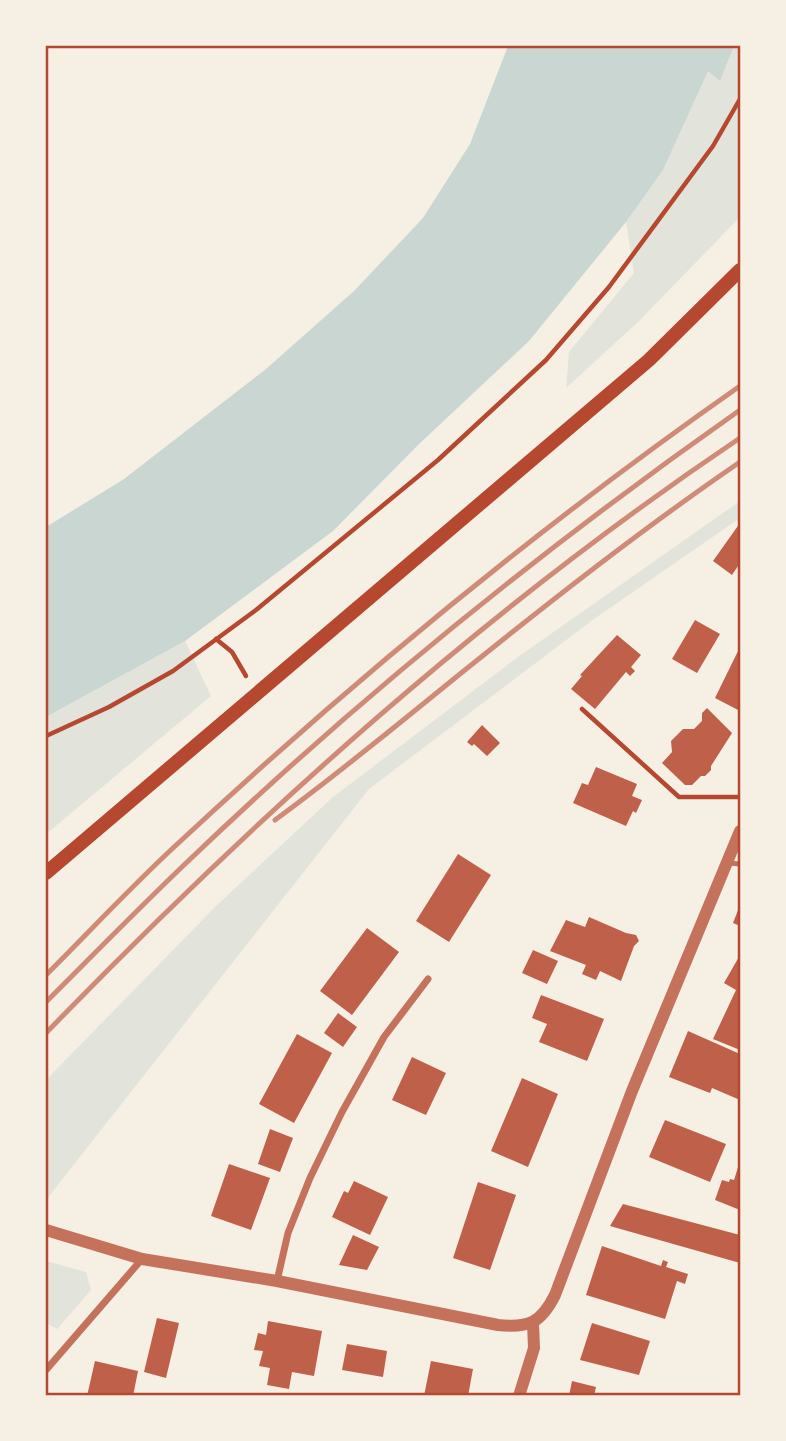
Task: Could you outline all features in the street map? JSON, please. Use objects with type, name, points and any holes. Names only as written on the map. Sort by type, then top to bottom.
[{"type":"main road","points":[[46,873],[649,360],[740,270]]},
{"type":"street","points":[[46,1230],[142,1259],[277,1281],[498,1325],[518,1327],[533,1322],[547,1312],[555,1295],[632,1091],[740,831]]},
{"type":"street","points":[[277,1281],[288,1233],[310,1178],[342,1112],[384,1037],[428,979]]},
{"type":"street","points":[[46,1370],[142,1259]]},
{"type":"street","points":[[519,1395],[534,1348],[533,1322]]},
{"type":"lane","points":[[725,863],[740,864]]},
{"type":"path","points":[[46,736],[109,707],[173,671],[256,610],[438,460],[546,360],[609,287],[713,146],[740,99]]},
{"type":"path","points":[[216,639],[232,652],[243,669],[250,688],[257,695]]},
{"type":"path","points":[[582,709],[678,797],[740,797]]},
{"type":"shaded area","points":[[508,46],[734,46],[720,81],[708,71],[663,170],[626,222],[529,341],[418,445],[333,531],[185,641],[46,717],[46,527],[124,479],[266,369],[354,291],[423,218],[470,144]]},
{"type":"shaded area","points":[[734,46],[740,46],[740,217],[638,322],[566,388],[569,352],[634,273],[626,222],[663,170],[708,70],[720,81]]},
{"type":"shaded area","points":[[740,501],[740,518],[594,619],[369,789],[46,1200],[46,1080],[217,905],[333,797],[518,657]]},
{"type":"shaded area","points":[[185,641],[211,696],[46,834],[46,717]]},
{"type":"shaded area","points":[[46,1261],[86,1272],[91,1290],[57,1329],[46,1323]]},
{"type":"building","points":[[740,523],[740,563],[732,575],[713,561]]},
{"type":"building","points":[[695,620],[720,634],[697,673],[672,659]]},
{"type":"building","points":[[617,635],[641,655],[631,667],[635,671],[630,676],[626,672],[595,709],[571,689],[582,676],[580,675]]},
{"type":"building","points":[[740,647],[740,711],[715,698]]},
{"type":"building","points":[[707,708],[732,733],[711,770],[692,785],[685,785],[662,763],[672,752],[671,741],[683,729],[694,729],[702,721],[702,713]]},
{"type":"building","points":[[482,725],[500,743],[487,756],[474,744],[472,746],[467,742]]},
{"type":"building","points":[[596,767],[637,784],[632,796],[642,800],[626,826],[573,803],[582,783],[588,785]]},
{"type":"building","points":[[458,854],[491,875],[449,942],[416,921]]},
{"type":"building","points":[[740,905],[740,926],[733,923]]},
{"type":"building","points":[[589,917],[636,935],[639,941],[634,946],[621,981],[600,971],[596,980],[582,974],[586,965],[550,951],[566,920],[585,927]]},
{"type":"building","points":[[367,928],[399,952],[352,1015],[320,991]]},
{"type":"building","points":[[533,950],[558,961],[547,984],[522,973]]},
{"type":"building","points":[[740,955],[740,1050],[713,1039],[736,990],[724,983]]},
{"type":"building","points":[[541,995],[604,1019],[587,1061],[539,1042],[547,1024],[532,1018]]},
{"type":"building","points":[[338,1013],[357,1027],[343,1047],[324,1033]]},
{"type":"building","points":[[688,1031],[740,1054],[740,1100],[712,1088],[710,1093],[669,1077]]},
{"type":"building","points":[[297,1034],[332,1053],[294,1123],[259,1104]]},
{"type":"building","points":[[412,1057],[446,1073],[426,1115],[392,1100]]},
{"type":"building","points":[[522,1078],[558,1094],[528,1167],[491,1151]]},
{"type":"building","points":[[665,1120],[726,1144],[710,1182],[649,1157]]},
{"type":"building","points":[[270,1129],[293,1138],[280,1172],[258,1164]]},
{"type":"building","points":[[740,1161],[740,1210],[715,1200],[722,1180],[734,1180]]},
{"type":"building","points":[[229,1164],[270,1178],[251,1230],[211,1216]]},
{"type":"building","points":[[354,1181],[388,1197],[370,1235],[332,1217],[344,1191],[348,1193]]},
{"type":"building","points":[[478,1182],[516,1195],[490,1270],[453,1258]]},
{"type":"building","points":[[623,1204],[740,1235],[740,1263],[610,1226]]},
{"type":"building","points":[[353,1235],[379,1247],[367,1270],[339,1265]]},
{"type":"building","points":[[602,1246],[661,1266],[663,1260],[668,1262],[666,1267],[688,1274],[685,1284],[677,1281],[665,1319],[586,1295]]},
{"type":"building","points":[[157,1318],[179,1323],[166,1378],[144,1372]]},
{"type":"building","points":[[268,1321],[322,1331],[314,1376],[292,1372],[289,1389],[267,1385],[270,1368],[259,1366],[263,1351],[254,1350],[258,1333],[266,1335]]},
{"type":"building","points":[[592,1323],[650,1341],[639,1375],[580,1360]]},
{"type":"building","points":[[347,1344],[387,1351],[383,1377],[342,1370]]},
{"type":"building","points":[[95,1361],[138,1371],[133,1396],[87,1396]]},
{"type":"building","points":[[431,1361],[473,1369],[468,1396],[424,1396]]},
{"type":"building","points":[[572,1381],[596,1387],[594,1396],[569,1396]]},
{"type":"railway","points":[[46,975],[173,848],[378,665],[592,494],[740,386]]},
{"type":"railway","points":[[46,1002],[166,882],[250,803],[385,684],[524,570],[740,410]]},
{"type":"railway","points":[[46,1033],[208,872],[378,717],[465,643],[555,572],[646,503],[740,438]]},
{"type":"railway","points":[[275,820],[596,567],[740,462]]}]
